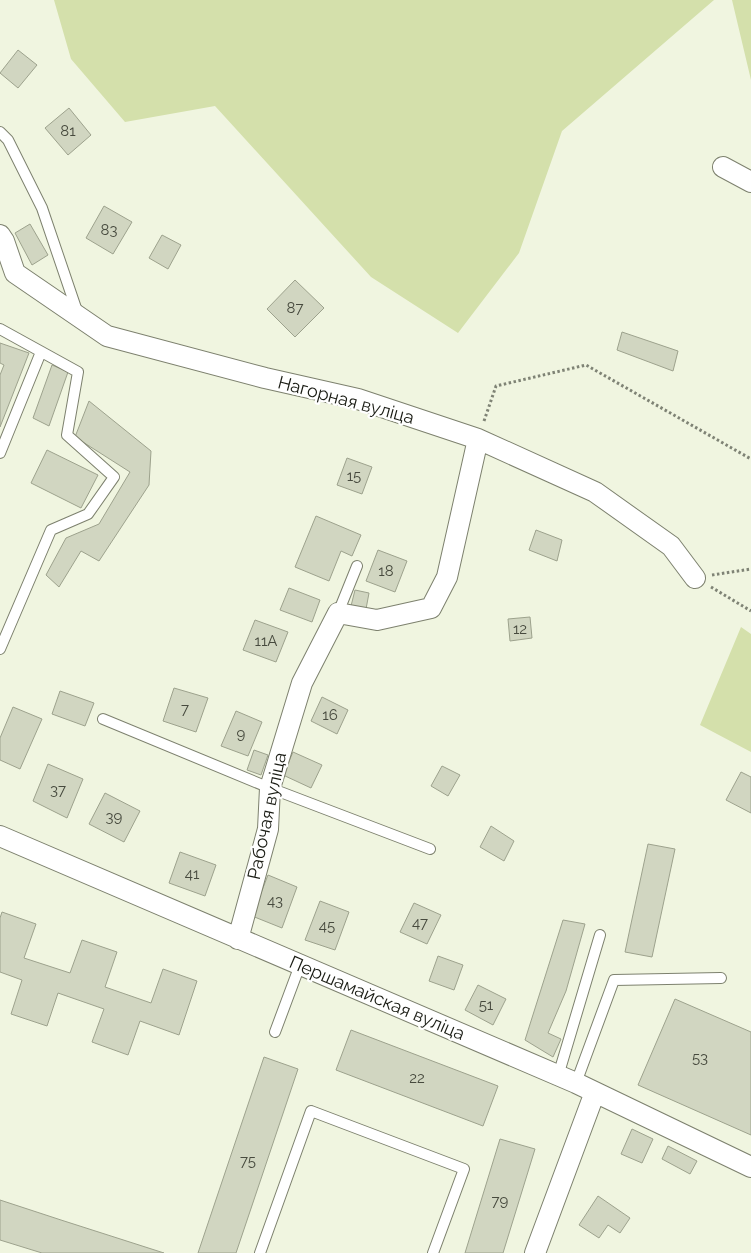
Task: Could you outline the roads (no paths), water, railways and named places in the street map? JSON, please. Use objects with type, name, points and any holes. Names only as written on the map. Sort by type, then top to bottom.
[{"type":"street","points":[[723,167],[751,182]]},
{"type":"street","name":"Нагорная вуліца","points":[[0,234],[15,273],[107,336],[264,378],[358,400],[478,439],[594,492],[671,546],[695,578]]},
{"type":"street","points":[[338,613],[377,620],[431,608],[447,578],[478,439]]},
{"type":"street","name":"Рабочая вуліца","points":[[238,938],[268,829],[270,788],[302,684],[338,613]]},
{"type":"street","name":"Першамайская вуліца","points":[[0,836],[567,1079],[751,1167]]},
{"type":"street","points":[[535,1253],[595,1092]]},
{"type":"lane","points":[[0,132],[8,140],[42,208],[78,316]]},
{"type":"lane","points":[[0,329],[78,372],[67,436],[114,477],[88,514],[52,530],[0,649]]},
{"type":"lane","points":[[0,453],[41,352]]},
{"type":"lane","points":[[338,613],[358,566]]},
{"type":"lane","points":[[103,719],[270,788],[430,849]]},
{"type":"lane","points":[[567,1079],[600,935]]},
{"type":"lane","points":[[275,1032],[300,965]]},
{"type":"lane","points":[[567,1079],[614,980],[721,978]]},
{"type":"lane","points":[[260,1253],[311,1111],[464,1169],[433,1253]]}]
